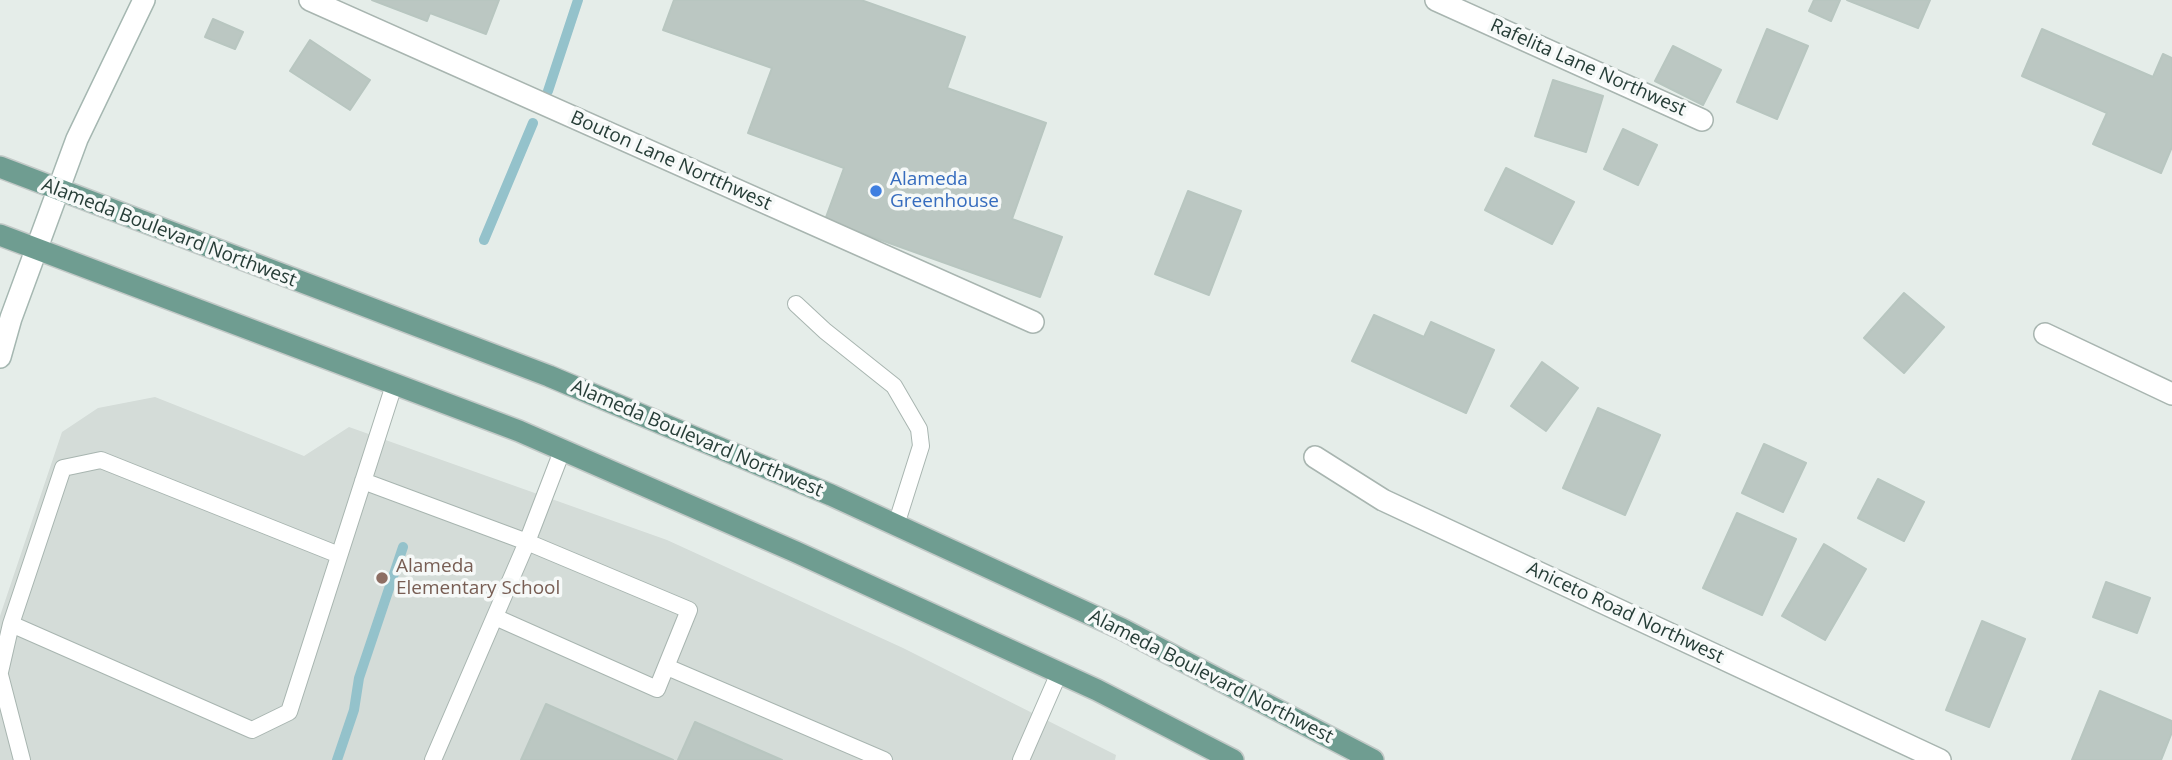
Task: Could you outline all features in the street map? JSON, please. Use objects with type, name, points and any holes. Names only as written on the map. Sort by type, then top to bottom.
[{"type":"main road","name":"Alameda Boulevard Northwest","points":[[0,167],[548,376],[831,495],[1122,629],[1373,760]]},
{"type":"main road","points":[[0,235],[519,431],[796,552],[1059,673],[1233,760]]},
{"type":"street","points":[[0,357],[11,318],[77,139],[144,0]]},
{"type":"street","name":"Bouton Lane Nortthwest","points":[[310,0],[1032,322]]},
{"type":"street","name":"Rafelita Lane Northwest","points":[[1436,0],[1702,120]]},
{"type":"street","points":[[2045,334],[2172,394]]},
{"type":"street","name":"Aniceto Road Northwest","points":[[1315,457],[1382,500],[1940,760]]},
{"type":"lane","points":[[796,304],[894,386],[919,429],[921,446],[896,525]]},
{"type":"lane","points":[[11,624],[252,730],[289,712],[394,384]]},
{"type":"lane","points":[[433,760],[527,542],[562,451]]},
{"type":"lane","points":[[22,760],[0,673],[11,624],[63,468],[101,460],[339,555]]},
{"type":"lane","points":[[363,481],[527,542],[690,610],[657,689],[495,617]]},
{"type":"lane","points":[[667,667],[884,760]]},
{"type":"lane","points":[[1021,760],[1059,673]]},
{"type":"shaded area","name":"Alameda Elementary School","points":[[155,397],[304,456],[349,427],[667,540],[903,648],[1116,755],[1115,760],[0,760],[0,616],[62,432],[98,408]]},
{"type":"building","points":[[372,0],[499,0],[486,34],[430,13],[427,21]]},
{"type":"building","points":[[674,0],[861,0],[965,37],[947,88],[1046,123],[1012,219],[1062,237],[1040,297],[825,220],[844,168],[748,133],[772,68],[663,30]]},
{"type":"building","points":[[1814,0],[1840,0],[1831,21],[1809,11]]},
{"type":"building","points":[[1847,0],[1930,0],[1918,28]]},
{"type":"building","points":[[213,19],[243,32],[235,49],[205,37]]},
{"type":"building","points":[[1767,29],[1808,46],[1777,119],[1737,102]]},
{"type":"building","points":[[2042,29],[2153,77],[2163,54],[2172,58],[2172,147],[2161,173],[2093,144],[2107,113],[2022,76]]},
{"type":"building","points":[[310,40],[370,80],[350,110],[290,71]]},
{"type":"building","points":[[1673,46],[1721,70],[1703,105],[1655,81]]},
{"type":"building","points":[[1553,80],[1603,96],[1586,152],[1535,136]]},
{"type":"building","points":[[1623,129],[1657,145],[1638,185],[1604,169]]},
{"type":"building","points":[[1506,168],[1574,202],[1552,244],[1485,210]]},
{"type":"building","points":[[1188,191],[1241,211],[1209,295],[1155,274]]},
{"type":"building","points":[[1904,293],[1944,327],[1904,373],[1864,338]]},
{"type":"building","points":[[1374,315],[1424,337],[1431,322],[1494,350],[1466,413],[1352,361]]},
{"type":"building","points":[[1542,362],[1578,388],[1546,431],[1511,406]]},
{"type":"building","points":[[1598,408],[1660,435],[1625,515],[1563,488]]},
{"type":"building","points":[[1764,444],[1806,463],[1783,512],[1742,493]]},
{"type":"building","points":[[1878,479],[1924,502],[1904,541],[1858,518]]},
{"type":"building","points":[[1737,513],[1796,539],[1762,615],[1703,588]]},
{"type":"building","points":[[1824,544],[1866,569],[1825,640],[1782,616]]},
{"type":"building","points":[[2106,582],[2150,598],[2137,633],[2093,617]]},
{"type":"building","points":[[1982,621],[2025,639],[1989,727],[1946,710]]},
{"type":"building","points":[[2100,691],[2172,721],[2172,732],[2161,760],[2072,760]]},
{"type":"building","points":[[546,704],[673,760],[521,760]]},
{"type":"building","points":[[695,722],[782,760],[678,760]]},
{"type":"waterway","points":[[548,91],[578,0]]},
{"type":"waterway","points":[[484,240],[533,123]]},
{"type":"waterway","points":[[337,760],[354,710],[359,678],[403,547]]},
{"type":"place","name":"Alameda Greenhouse","points":[[876,191]]},
{"type":"place","name":"Alameda Elementary School","points":[[382,578]]}]
